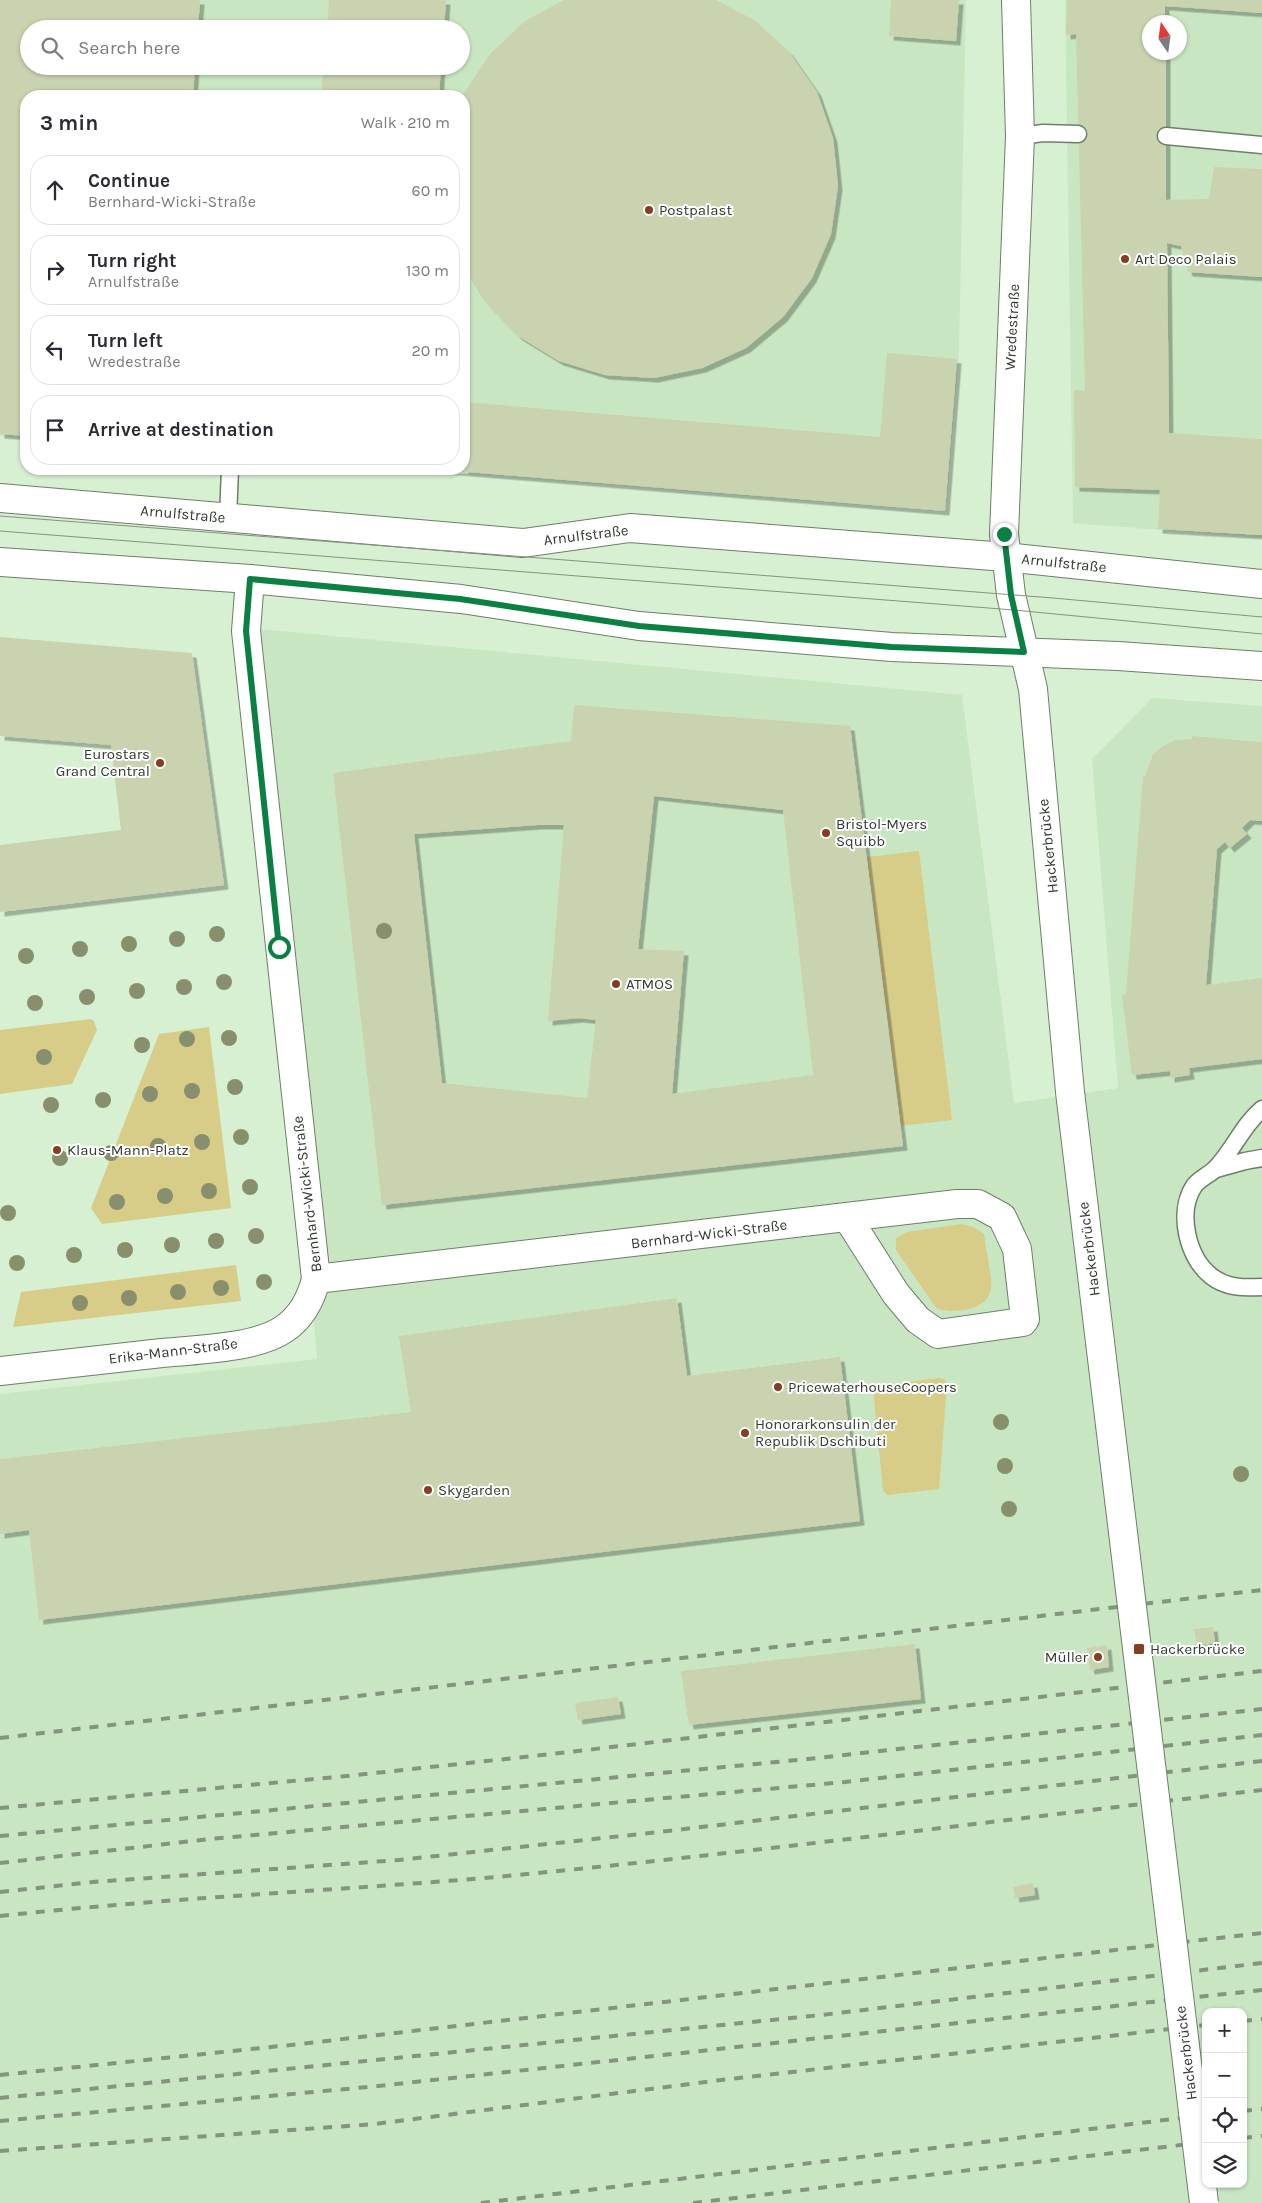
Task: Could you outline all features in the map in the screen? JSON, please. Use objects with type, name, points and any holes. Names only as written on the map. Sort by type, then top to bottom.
[{"type":"street","name":"Wredestraße","points":[[1016,0],[1020,136],[1004,534],[1011,595],[1024,652]]},
{"type":"street","name":"Arnulfstraße","points":[[0,498],[523,543],[630,528],[1006,557],[1262,584]]},
{"type":"street","points":[[0,562],[250,579],[460,599],[639,626],[892,647],[1024,652],[1262,666]]},
{"type":"street","name":"Bernhard-Wicki-Straße","points":[[250,579],[246,631],[316,1279],[957,1204],[978,1204],[1002,1217],[1017,1249],[1025,1319],[1022,1322],[938,1334],[918,1320],[896,1294],[847,1217]]},
{"type":"street","name":"Hackerbrücke","points":[[1024,652],[1033,689],[1070,1092],[1204,2203]]},
{"type":"street","name":"Erika-Mann-Straße","points":[[0,1372],[211,1348],[259,1340],[284,1329],[303,1310],[312,1297],[316,1279]]},
{"type":"lane","points":[[1020,136],[1042,133],[1078,134]]},
{"type":"lane","points":[[1166,136],[1262,145]]},
{"type":"lane","points":[[228,518],[230,475]]},
{"type":"lane","points":[[1262,1110],[1252,1118],[1216,1169],[1194,1186],[1185,1212],[1188,1243],[1211,1276],[1237,1288],[1262,1287]]},
{"type":"lane","points":[[1216,1169],[1262,1158]]},
{"type":"shaded area","points":[[0,0],[966,0],[959,354],[946,512],[470,474],[470,90],[20,90],[20,438],[0,436]]},
{"type":"shaded area","name":"Art Deco Palais","points":[[1065,0],[1262,0],[1262,538],[1073,523]]},
{"type":"shaded area","points":[[259,629],[962,695],[1014,1103],[1118,1088],[1092,759],[1152,698],[1262,706],[1262,2203],[0,2203],[0,1394],[317,1359]]},
{"type":"shaded area","points":[[919,851],[952,1120],[901,1126],[867,857]]},
{"type":"shaded area","points":[[91,1019],[94,1021],[97,1030],[72,1084],[0,1094],[0,1030]]},
{"type":"shaded area","points":[[209,1027],[231,1208],[102,1224],[91,1208],[159,1034]]},
{"type":"shaded area","points":[[962,1224],[973,1227],[984,1234],[991,1289],[988,1297],[983,1302],[969,1309],[952,1311],[937,1309],[896,1250],[896,1238],[907,1232]]},
{"type":"shaded area","points":[[236,1265],[241,1301],[13,1327],[21,1292]]},
{"type":"shaded area","points":[[939,1378],[944,1379],[947,1384],[939,1489],[887,1495],[883,1490],[873,1389],[876,1386]]},
{"type":"building","points":[[0,0],[200,0],[199,20],[20,20],[20,75],[194,75],[193,90],[20,90],[20,436],[0,434]]},
{"type":"building","points":[[329,0],[446,0],[445,20],[328,20]]},
{"type":"building","name":"Postpalast","points":[[564,0],[716,0],[754,20],[789,52],[817,92],[833,138],[838,186],[831,234],[812,278],[783,317],[746,348],[702,368],[654,378],[605,375],[559,361],[518,336],[484,301],[470,278],[470,90],[466,90],[490,54],[525,21]]},
{"type":"building","points":[[891,0],[959,0],[956,41],[889,36]]},
{"type":"building","name":"Art Deco Palais","points":[[1067,0],[1262,0],[1262,13],[1165,6],[1165,15],[1142,15],[1142,60],[1166,60],[1166,200],[1209,199],[1214,167],[1262,169],[1262,277],[1188,272],[1181,246],[1167,243],[1169,433],[1262,439],[1262,535],[1158,529],[1160,490],[1075,487],[1074,390],[1085,391],[1076,34],[1066,35]]},
{"type":"building","points":[[323,75],[440,75],[439,90],[322,90]]},
{"type":"building","points":[[887,353],[957,359],[945,511],[470,472],[470,403],[880,437]]},
{"type":"building","name":"Eurostars Grand Central","points":[[0,637],[192,653],[224,885],[0,912],[0,845],[121,830],[111,745],[0,736]]},
{"type":"building","name":"ATMOS","points":[[574,705],[850,726],[903,1146],[382,1205],[333,773],[571,741]],"holes":[[[654,796],[783,810],[813,1075],[672,1094],[684,951],[638,949]],[[537,825],[564,825],[548,1021],[579,1018],[596,1020],[587,1098],[442,1083],[414,834]]]},
{"type":"building","points":[[1192,736],[1262,742],[1262,821],[1250,820],[1242,828],[1247,834],[1230,848],[1225,842],[1217,849],[1206,985],[1262,978],[1262,1059],[1189,1068],[1190,1075],[1170,1078],[1170,1071],[1132,1075],[1122,995],[1126,994],[1143,776],[1145,776],[1153,755],[1160,748],[1175,740],[1192,739]]},
{"type":"building","name":"Skygarden","points":[[677,1298],[687,1376],[840,1357],[860,1521],[39,1620],[29,1530],[0,1534],[0,1459],[411,1412],[399,1336]]},
{"type":"building","points":[[1213,1627],[1215,1643],[1197,1646],[1194,1629]]},
{"type":"building","points":[[915,1644],[921,1699],[689,1725],[681,1671]]},
{"type":"building","name":"Müller","points":[[1107,1645],[1109,1667],[1090,1670],[1087,1648]]},
{"type":"building","points":[[618,1697],[621,1714],[578,1720],[575,1703]]},
{"type":"building","points":[[1033,1883],[1035,1895],[1015,1898],[1013,1887]]},
{"type":"tram line","points":[[0,516],[1053,598],[1262,617]]},
{"type":"tram line","points":[[0,531],[1014,610],[1262,634]]},
{"type":"railway","points":[[0,1738],[1262,1590]]},
{"type":"railway","points":[[0,1808],[347,1776],[552,1754],[1262,1671]]},
{"type":"railway","points":[[0,1836],[808,1759],[1262,1709]]},
{"type":"railway","points":[[0,1863],[210,1839],[845,1782],[1262,1735]]},
{"type":"railway","points":[[0,1892],[93,1882],[399,1860],[659,1832],[1262,1761]]},
{"type":"railway","points":[[0,1916],[124,1904],[434,1882],[592,1868],[1262,1790]]},
{"type":"railway","points":[[0,2075],[300,2044],[1262,1933]]},
{"type":"railway","points":[[0,2098],[821,2015],[1262,1963]]},
{"type":"railway","points":[[0,2121],[378,2086],[1262,1990]]},
{"type":"railway","points":[[1247,2021],[1262,2019]]},
{"type":"railway","points":[[0,2151],[375,2124],[721,2080],[1202,2025]]},
{"type":"railway","points":[[1247,2111],[1262,2109]]},
{"type":"railway","points":[[481,2203],[1202,2115]]},
{"type":"railway","points":[[1247,2138],[1262,2136]]},
{"type":"railway","points":[[693,2203],[1202,2142]]},
{"type":"place","name":"Postpalast","points":[[649,210]]},
{"type":"place","name":"Art Deco Palais","points":[[1125,259]]},
{"type":"place","name":"Eurostars Grand Central","points":[[160,763]]},
{"type":"place","name":"Bristol-Myers Squibb","points":[[826,833]]},
{"type":"place","name":"ATMOS","points":[[616,984]]},
{"type":"place","name":"Klaus-Mann-Platz","points":[[57,1150]]},
{"type":"place","name":"PricewaterhouseCoopers","points":[[778,1387]]},
{"type":"place","name":"Honorarkonsulin der Republik Dschibuti","points":[[745,1433]]},
{"type":"place","name":"Skygarden","points":[[428,1490]]},
{"type":"place","name":"Hackerbrücke","points":[[1139,1649]]},
{"type":"place","name":"Müller","points":[[1098,1657]]},
{"type":"route","points":[[279,947],[246,631],[250,579],[460,599],[639,626],[936,650],[1024,652],[1011,595],[1004,534]]}]
